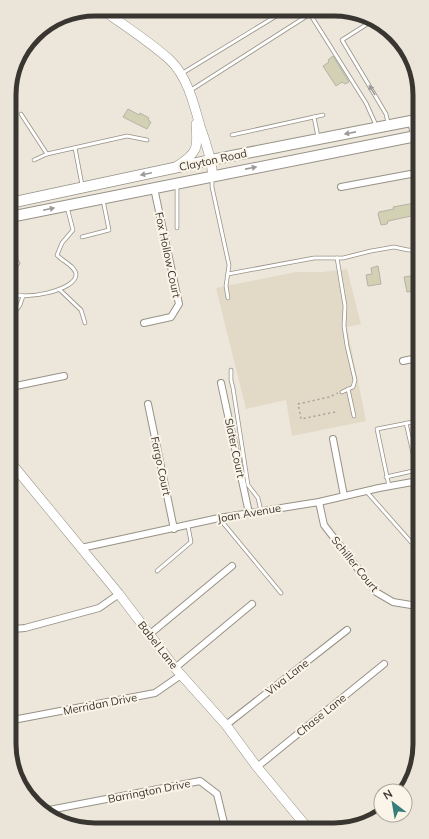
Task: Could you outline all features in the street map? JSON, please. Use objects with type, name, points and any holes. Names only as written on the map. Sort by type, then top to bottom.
[{"type":"main road","name":"Clayton Road","points":[[16,202],[211,160],[413,120]]},
{"type":"main road","name":"Clayton Road","points":[[16,216],[213,176],[413,139]]},
{"type":"street","points":[[111,16],[153,46],[171,61],[180,75],[190,91],[211,160],[213,176]]},
{"type":"street","points":[[173,168],[190,158],[196,150],[197,136],[195,109]]},
{"type":"street","points":[[341,187],[413,174]]},
{"type":"street","name":"Fox Hollow Court","points":[[144,323],[171,317],[179,304],[154,188]]},
{"type":"street","points":[[403,361],[413,359]]},
{"type":"street","points":[[16,386],[64,376]]},
{"type":"street","name":"Slater Court","points":[[221,383],[249,513]]},
{"type":"street","name":"Fargo Court","points":[[148,404],[174,529]]},
{"type":"street","points":[[333,439],[344,496]]},
{"type":"street","name":"Babel Lane","points":[[16,469],[120,594],[175,668],[226,725],[257,767],[304,823]]},
{"type":"street","name":"Joan Avenue","points":[[81,548],[188,526],[219,518],[319,502],[413,482]]},
{"type":"street","name":"Schiller Court","points":[[319,502],[324,525],[376,592],[393,602],[411,605]]},
{"type":"street","points":[[150,634],[232,566]]},
{"type":"street","points":[[16,629],[25,628],[99,608],[120,594]]},
{"type":"street","points":[[175,668],[252,604]]},
{"type":"street","name":"Viva Lane","points":[[226,725],[347,630]]},
{"type":"street","name":"Chase Lane","points":[[257,767],[384,664]]},
{"type":"street","name":"Merridan Drive","points":[[16,719],[155,693],[181,675]]},
{"type":"street","name":"Barrington Drive","points":[[52,810],[200,781],[217,794],[224,823]]},
{"type":"lane","points":[[180,75],[276,16]]},
{"type":"lane","points":[[190,91],[307,16]]},
{"type":"lane","points":[[311,16],[366,103],[377,127]]},
{"type":"lane","points":[[369,24],[342,40],[386,114],[388,125]]},
{"type":"lane","points":[[20,114],[47,154]]},
{"type":"lane","points":[[232,134],[323,115]]},
{"type":"lane","points":[[314,117],[318,139]]},
{"type":"lane","points":[[34,160],[47,154],[127,136],[147,140]]},
{"type":"lane","points":[[75,148],[82,188]]},
{"type":"lane","points":[[213,176],[212,187],[230,265],[226,286],[228,298]]},
{"type":"lane","points":[[177,183],[177,228]]},
{"type":"lane","points":[[82,237],[109,230],[103,198]]},
{"type":"lane","points":[[16,295],[23,296],[60,290],[71,284],[74,280],[76,275],[74,269],[57,255],[62,243],[73,230],[67,205]]},
{"type":"lane","points":[[228,274],[314,258],[343,258],[371,250],[394,247],[413,250]]},
{"type":"lane","points":[[338,258],[345,306],[344,326],[355,380],[353,387],[342,392]]},
{"type":"lane","points":[[60,290],[81,310],[85,323]]},
{"type":"lane","points":[[16,311],[23,296]]},
{"type":"lane","points":[[231,370],[231,380],[248,485],[258,498],[261,511]]},
{"type":"lane","points":[[348,389],[354,416]]},
{"type":"lane","points":[[389,486],[377,429],[413,422]]},
{"type":"lane","points":[[406,423],[413,453]]},
{"type":"lane","points":[[386,477],[413,471]]},
{"type":"lane","points":[[366,491],[411,542]]},
{"type":"lane","points":[[219,518],[281,593]]},
{"type":"lane","points":[[157,571],[191,542],[188,526]]},
{"type":"path","points":[[335,412],[301,419],[298,404],[342,392]]},
{"type":"shaded area","points":[[347,269],[361,324],[347,327],[366,421],[292,436],[286,400],[246,409],[216,288],[296,272],[322,272]]},
{"type":"building","points":[[333,56],[349,82],[345,84],[342,82],[336,86],[323,66],[329,62],[328,60]]},
{"type":"building","points":[[128,109],[149,118],[148,120],[151,122],[147,129],[123,117]]},
{"type":"building","points":[[413,203],[413,216],[388,221],[387,224],[381,225],[378,214],[379,212],[394,209],[393,207]]},
{"type":"building","points":[[378,266],[381,284],[368,286],[366,275],[372,274],[371,268]]},
{"type":"building","points":[[413,276],[413,291],[407,292],[404,277]]}]
